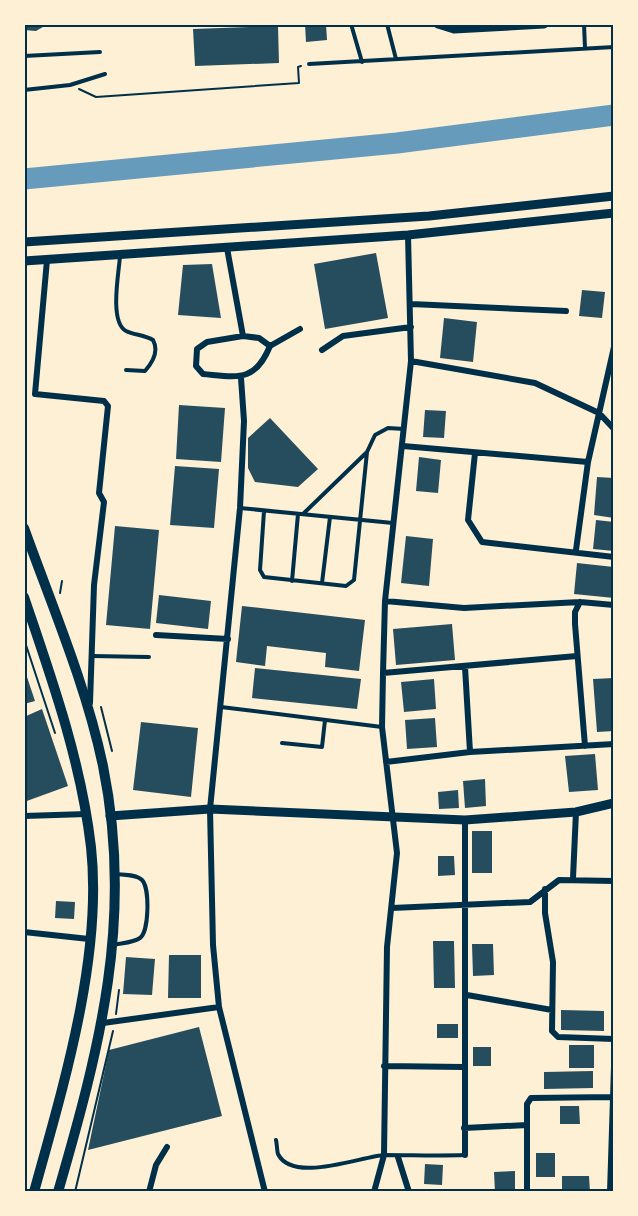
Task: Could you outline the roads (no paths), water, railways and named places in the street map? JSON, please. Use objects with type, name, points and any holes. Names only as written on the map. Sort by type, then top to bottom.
[{"type":"main road","points":[[24,528],[89,715],[103,766],[115,874],[112,945],[103,1023],[58,1192]]},
{"type":"main road","points":[[24,597],[69,734],[87,814],[93,875],[89,939],[78,1022],[34,1192]]},
{"type":"street","points":[[438,24],[453,29],[544,24]]},
{"type":"street","points":[[24,242],[429,216],[614,196]]},
{"type":"street","points":[[24,261],[408,234],[614,213]]},
{"type":"street","points":[[376,1191],[384,1155],[387,947],[397,853],[382,727],[385,601],[411,361],[408,234]]},
{"type":"street","points":[[227,248],[243,336]]},
{"type":"street","points":[[47,260],[34,394],[104,401],[108,406],[99,493],[104,502],[94,585],[89,715]]},
{"type":"street","points":[[411,304],[566,311]]},
{"type":"street","points":[[322,350],[343,336],[411,327]]},
{"type":"street","points":[[270,346],[259,338],[243,336],[207,342],[197,349],[196,366],[203,374],[241,378],[265,359],[270,346],[300,329]]},
{"type":"street","points":[[576,550],[588,462],[599,413],[611,382],[614,347]]},
{"type":"street","points":[[411,361],[535,383],[599,413],[614,429]]},
{"type":"street","points":[[241,378],[244,422],[240,508],[210,808],[213,945],[219,1007],[265,1192]]},
{"type":"street","points":[[403,446],[588,462]]},
{"type":"street","points":[[475,453],[468,520],[482,542],[576,550],[614,556]]},
{"type":"street","points":[[385,601],[464,608],[580,602],[614,605]]},
{"type":"street","points":[[580,602],[575,612],[585,746]]},
{"type":"street","points":[[156,635],[228,639]]},
{"type":"street","points":[[383,673],[577,656]]},
{"type":"street","points":[[465,667],[470,752]]},
{"type":"street","points":[[386,762],[470,752],[614,744]]},
{"type":"street","points":[[110,816],[210,808],[465,820],[576,812],[614,803]]},
{"type":"street","points":[[573,878],[576,812]]},
{"type":"street","points":[[24,816],[87,814]]},
{"type":"street","points":[[465,820],[467,995],[463,1067],[465,1155]]},
{"type":"street","points":[[392,908],[530,903],[559,880],[573,878],[614,880]]},
{"type":"street","points":[[545,889],[544,914],[553,962],[552,1031],[558,1037],[614,1039]]},
{"type":"street","points":[[24,932],[89,939]]},
{"type":"street","points":[[467,995],[552,1010]]},
{"type":"street","points":[[103,1023],[219,1007]]},
{"type":"street","points":[[384,1066],[463,1067]]},
{"type":"street","points":[[610,1192],[614,1067]]},
{"type":"street","points":[[527,1192],[527,1104],[531,1098],[613,1097]]},
{"type":"street","points":[[464,1128],[527,1125]]},
{"type":"street","points":[[148,1192],[156,1165],[167,1147]]},
{"type":"street","points":[[398,1157],[409,1192]]},
{"type":"lane","points":[[351,24],[362,62]]},
{"type":"lane","points":[[387,24],[396,59]]},
{"type":"lane","points":[[584,24],[585,48]]},
{"type":"lane","points":[[309,64],[614,47]]},
{"type":"lane","points":[[24,56],[100,52]]},
{"type":"lane","points":[[24,90],[70,85],[105,74]]},
{"type":"lane","points":[[120,255],[116,308],[118,323],[125,330],[153,340],[156,346],[153,362],[145,371],[126,370]]},
{"type":"lane","points":[[264,511],[260,570],[264,577],[346,586],[354,580],[367,452],[375,435],[388,428],[405,429]]},
{"type":"lane","points":[[292,581],[301,514],[367,452]]},
{"type":"lane","points":[[240,508],[394,523]]},
{"type":"lane","points":[[322,583],[330,517]]},
{"type":"lane","points":[[92,656],[149,657]]},
{"type":"lane","points":[[221,707],[382,727]]},
{"type":"lane","points":[[282,743],[322,747],[326,720]]},
{"type":"lane","points":[[112,945],[143,937],[147,927],[146,886],[143,880],[136,876],[115,874]]},
{"type":"lane","points":[[276,1140],[278,1154],[285,1162],[303,1168],[350,1163],[384,1155],[398,1157],[465,1155]]},
{"type":"waterway","points":[[24,179],[397,143],[614,115]]}]
